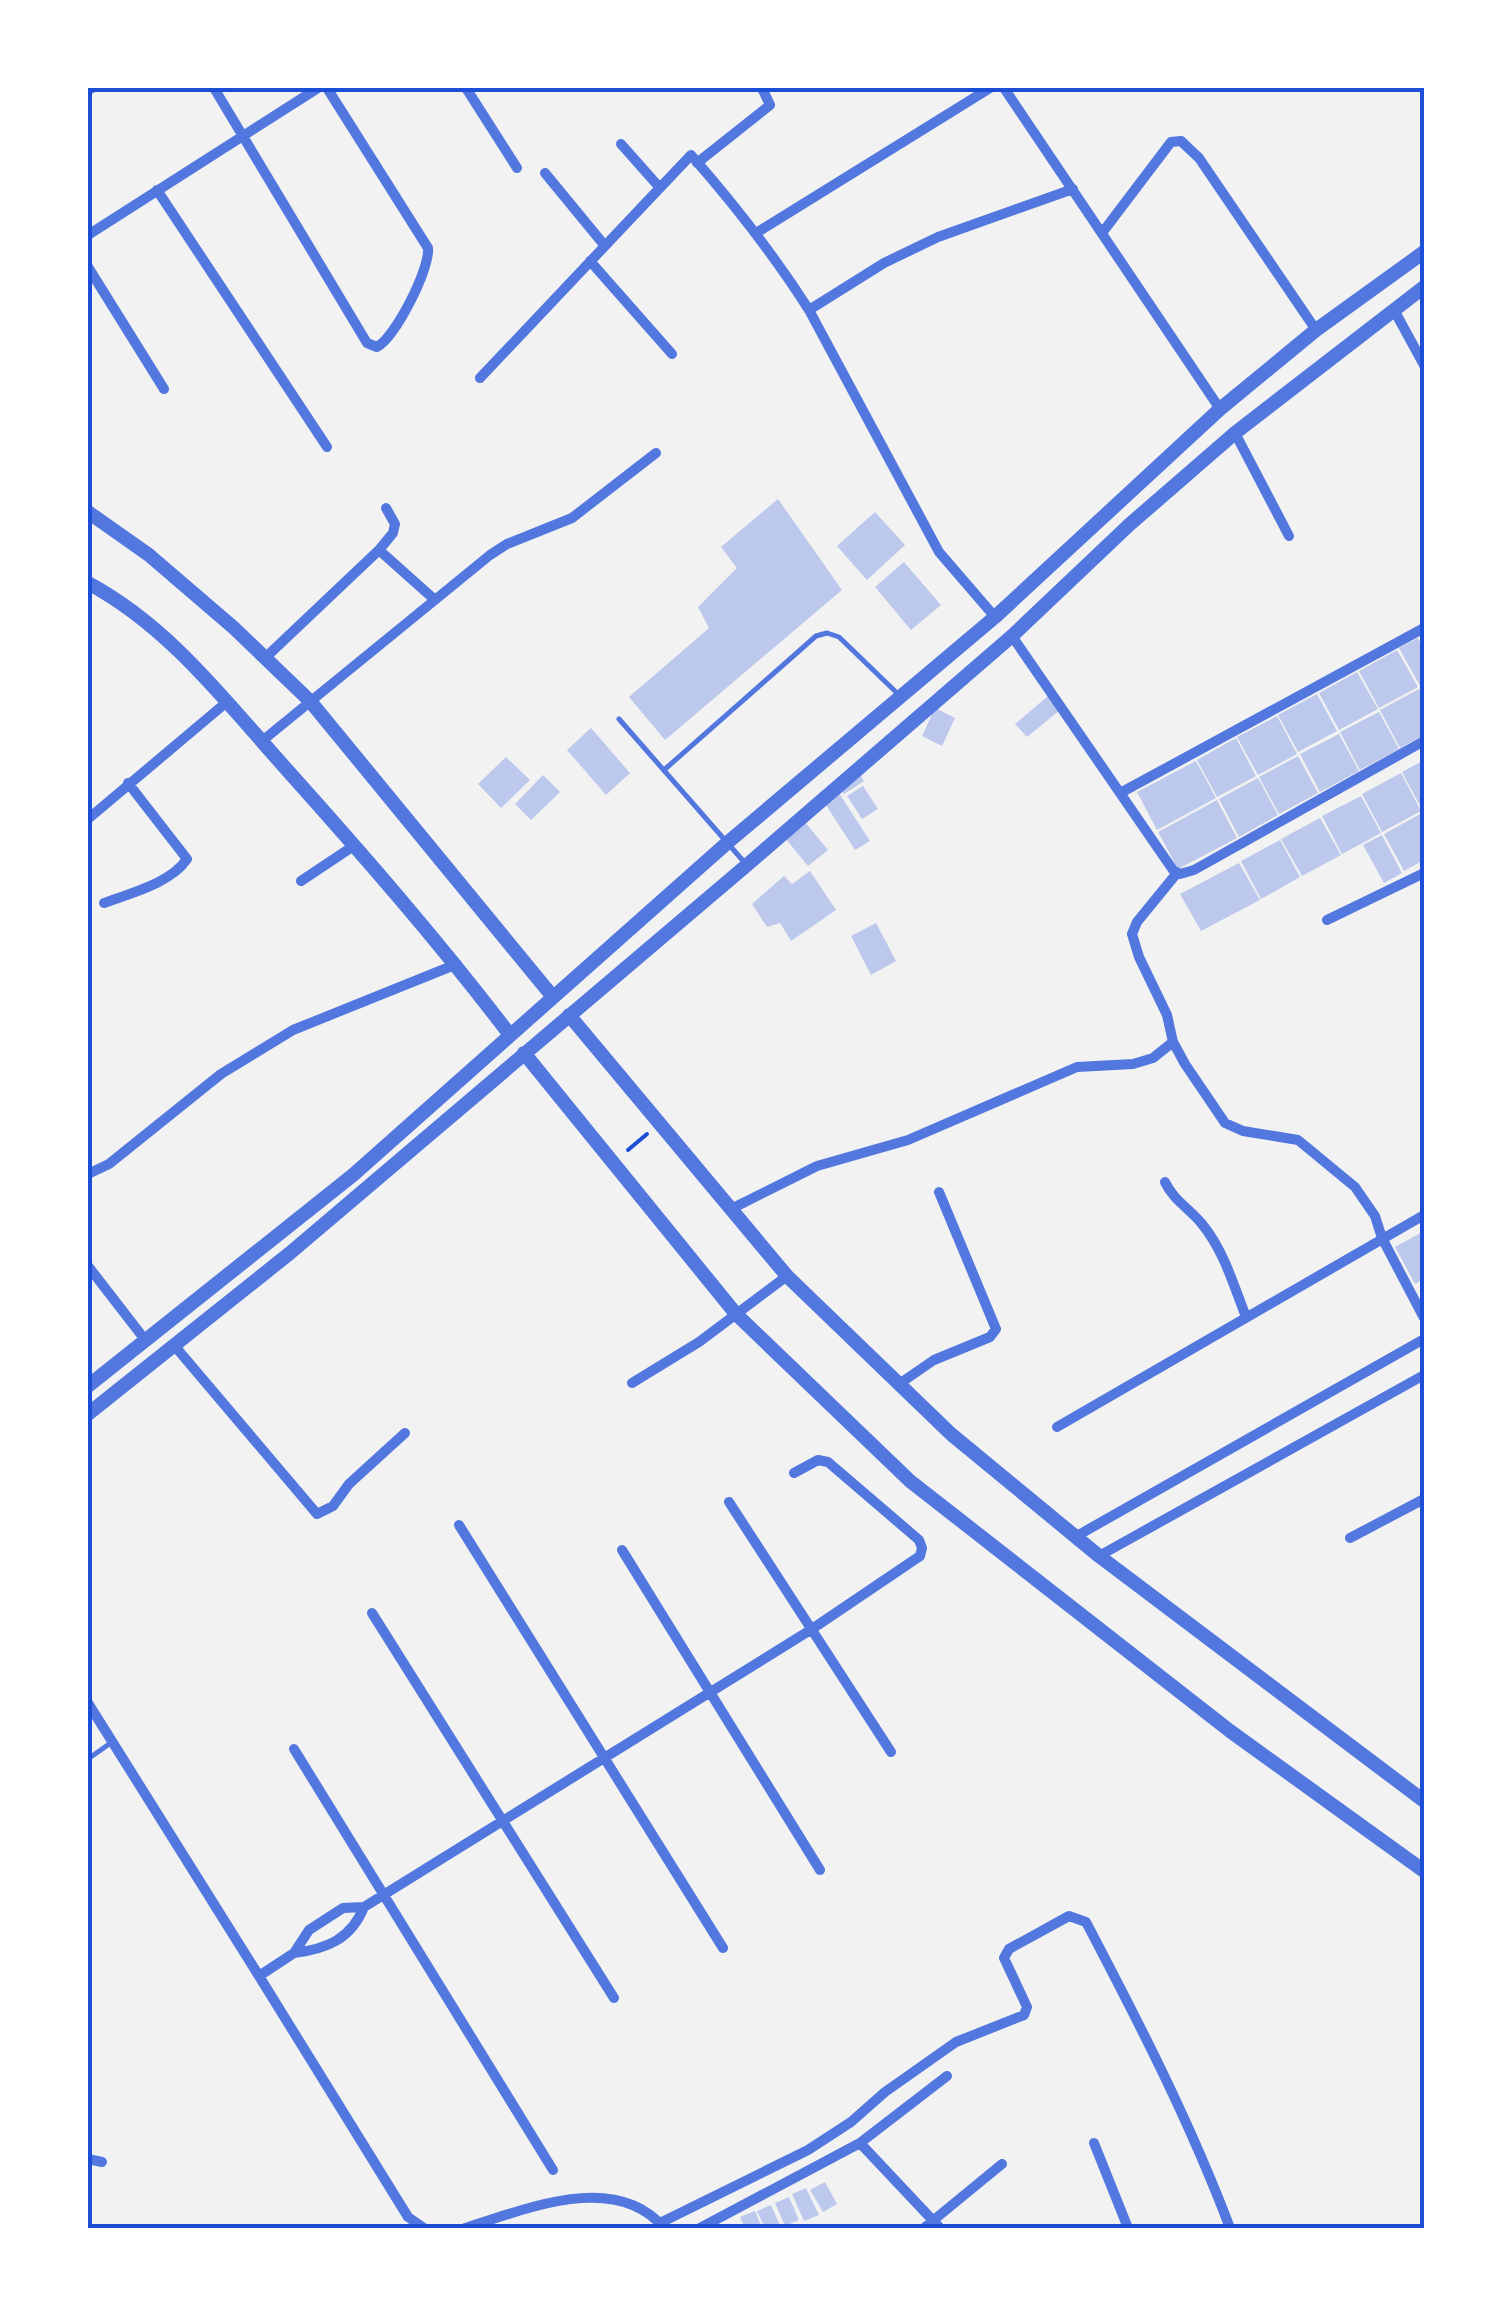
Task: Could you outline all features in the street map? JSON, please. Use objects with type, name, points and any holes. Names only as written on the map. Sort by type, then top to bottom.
[{"type":"street","points":[[214,88],[367,342],[377,347],[384,343],[422,275],[428,248],[327,88]]},
{"type":"street","points":[[88,235],[318,88]]},
{"type":"street","points":[[466,88],[517,168]]},
{"type":"street","points":[[698,163],[770,105],[762,88]]},
{"type":"street","points":[[756,233],[990,88]]},
{"type":"street","points":[[1004,88],[1220,409],[1289,536]]},
{"type":"street","points":[[1102,233],[1170,142],[1181,141],[1199,158],[1316,330]]},
{"type":"street","points":[[621,144],[660,188]]},
{"type":"street","points":[[480,378],[690,156],[756,233],[809,310],[939,552],[1012,636],[1176,873]]},
{"type":"street","points":[[545,173],[605,246]]},
{"type":"street","points":[[157,190],[328,446]]},
{"type":"street","points":[[809,310],[884,262],[938,237],[1073,190]]},
{"type":"street","points":[[88,1386],[353,1175],[722,838],[778,799],[900,696],[1220,409],[1316,330],[1424,252]]},
{"type":"street","points":[[590,260],[672,354]]},
{"type":"street","points":[[88,267],[164,390]]},
{"type":"street","points":[[88,1414],[290,1253],[747,865],[1012,636],[1129,525],[1235,433],[1424,287]]},
{"type":"street","points":[[1394,310],[1424,365]]},
{"type":"street","points":[[265,739],[499,549],[572,518],[656,453]]},
{"type":"street","points":[[266,658],[393,533],[395,524],[386,508]]},
{"type":"street","points":[[88,512],[150,555],[266,658],[508,943],[540,982],[549,1000]]},
{"type":"street","points":[[379,550],[435,600]]},
{"type":"street","points":[[88,582],[118,599],[159,631],[265,739],[511,1029]]},
{"type":"street","points":[[1122,792],[1424,628]]},
{"type":"street","points":[[88,819],[228,700]]},
{"type":"street","points":[[1424,741],[1194,870],[1176,873],[1132,934],[1168,1015],[1173,1042],[1208,1101],[1225,1123],[1244,1131],[1298,1140],[1355,1187],[1376,1216],[1382,1238],[1424,1318]]},
{"type":"street","points":[[104,902],[162,878],[188,859],[128,782]]},
{"type":"street","points":[[778,799],[798,820]]},
{"type":"street","points":[[302,881],[355,845]]},
{"type":"street","points":[[1327,920],[1424,873]]},
{"type":"street","points":[[88,1174],[109,1164],[220,1074],[293,1030],[457,964]]},
{"type":"street","points":[[566,1017],[731,1208],[785,1278],[951,1434],[1099,1556],[1424,1801]]},
{"type":"street","points":[[731,1208],[817,1166],[908,1140],[1076,1067],[1133,1064],[1153,1058],[1173,1042]]},
{"type":"street","points":[[529,1049],[740,1312],[910,1481],[1230,1731],[1424,1870]]},
{"type":"street","points":[[1166,1182],[1178,1202],[1203,1224],[1246,1317]]},
{"type":"street","points":[[899,1384],[934,1360],[990,1337],[996,1329],[939,1192]]},
{"type":"street","points":[[1057,1427],[1424,1214]]},
{"type":"street","points":[[88,1266],[146,1341]]},
{"type":"street","points":[[632,1383],[656,1371],[785,1278]]},
{"type":"street","points":[[1075,1537],[1424,1339]]},
{"type":"street","points":[[174,1344],[316,1514],[333,1506],[358,1475],[405,1433]]},
{"type":"street","points":[[1099,1556],[1424,1375]]},
{"type":"street","points":[[259,1976],[294,1953],[309,1930],[320,1923],[344,1908],[364,1907],[812,1630],[918,1559],[922,1544],[828,1462],[818,1460],[794,1472]]},
{"type":"street","points":[[1350,1538],[1424,1499]]},
{"type":"street","points":[[730,1502],[892,1752]]},
{"type":"street","points":[[458,1525],[723,1948]]},
{"type":"street","points":[[622,1550],[820,1870]]},
{"type":"street","points":[[372,1613],[614,1998]]},
{"type":"street","points":[[88,1703],[408,2217],[424,2228]]},
{"type":"street","points":[[294,1749],[552,2170]]},
{"type":"street","points":[[294,1953],[321,1950],[356,1926],[364,1907]]},
{"type":"street","points":[[465,2228],[568,2200],[612,2198],[635,2207],[662,2226],[808,2150],[956,2042],[1024,2015],[1028,2007],[1004,1958],[1010,1949],[1069,1916],[1082,1918],[1166,2076],[1230,2228]]},
{"type":"street","points":[[700,2228],[860,2144],[947,2076]]},
{"type":"street","points":[[1094,2142],[1128,2228]]},
{"type":"street","points":[[860,2144],[932,2226],[1002,2164]]},
{"type":"street","points":[[88,2159],[102,2162]]},
{"type":"lane","points":[[664,770],[816,636],[827,632],[839,637],[900,696]]},
{"type":"lane","points":[[619,720],[747,865]]},
{"type":"lane","points":[[88,1759],[112,1742]]},
{"type":"path","points":[[623,1155],[648,1133]]},
{"type":"building","points":[[778,499],[842,590],[665,740],[629,697],[709,628],[698,607],[737,568],[721,547]]},
{"type":"building","points":[[875,512],[905,545],[867,580],[837,546]]},
{"type":"building","points":[[904,562],[941,605],[911,630],[875,587]]},
{"type":"building","points":[[1418,638],[1424,650],[1424,683],[1420,686],[1399,648]]},
{"type":"building","points":[[1397,650],[1418,687],[1379,708],[1359,671]]},
{"type":"building","points":[[1357,672],[1378,709],[1339,730],[1319,693]]},
{"type":"building","points":[[1419,689],[1424,699],[1424,735],[1400,748],[1380,710]]},
{"type":"building","points":[[1317,694],[1337,731],[1298,752],[1278,715]]},
{"type":"building","points":[[1048,696],[1060,710],[1027,737],[1015,724]]},
{"type":"building","points":[[935,708],[955,718],[942,746],[922,736]]},
{"type":"building","points":[[1379,712],[1399,749],[1360,770],[1340,732]]},
{"type":"building","points":[[1277,716],[1297,754],[1258,775],[1237,737]]},
{"type":"building","points":[[591,728],[630,773],[606,795],[567,750]]},
{"type":"building","points":[[1339,734],[1359,771],[1320,792],[1300,754]]},
{"type":"building","points":[[1236,738],[1256,776],[1217,797],[1197,760]]},
{"type":"building","points":[[1298,756],[1318,793],[1279,814],[1259,777]]},
{"type":"building","points":[[506,757],[530,780],[501,808],[478,784]]},
{"type":"building","points":[[1424,760],[1424,813],[1402,772]]},
{"type":"building","points":[[1196,761],[1216,798],[1157,830],[1137,792]]},
{"type":"building","points":[[858,771],[864,781],[844,794],[838,785]]},
{"type":"building","points":[[1401,773],[1421,811],[1382,832],[1362,794]]},
{"type":"building","points":[[543,775],[560,792],[531,820],[515,804]]},
{"type":"building","points":[[1258,778],[1278,815],[1239,837],[1219,799]]},
{"type":"building","points":[[863,786],[878,809],[862,819],[847,796]]},
{"type":"building","points":[[839,793],[870,841],[855,850],[824,802]]},
{"type":"building","points":[[1361,796],[1381,833],[1342,854],[1322,816]]},
{"type":"building","points":[[1217,800],[1237,838],[1178,869],[1158,832]]},
{"type":"building","points":[[1422,813],[1424,860],[1404,871],[1384,834]]},
{"type":"building","points":[[1320,818],[1341,855],[1302,876],[1281,839]]},
{"type":"building","points":[[805,822],[828,850],[808,866],[785,838]]},
{"type":"building","points":[[1382,835],[1402,873],[1384,883],[1363,845]]},
{"type":"building","points":[[1280,840],[1300,877],[1261,899],[1241,861]]},
{"type":"building","points":[[1239,863],[1260,900],[1201,931],[1180,894]]},
{"type":"building","points":[[810,871],[836,910],[791,941],[780,923],[767,927],[752,904],[784,876],[792,884]]},
{"type":"building","points":[[876,923],[896,961],[871,975],[851,936]]},
{"type":"building","points":[[1424,1231],[1424,1279],[1415,1284],[1395,1247]]},
{"type":"building","points":[[825,2182],[837,2204],[823,2212],[810,2190]]},
{"type":"building","points":[[806,2188],[819,2215],[804,2221],[792,2194]]},
{"type":"building","points":[[789,2197],[799,2220],[785,2226],[775,2203]]},
{"type":"building","points":[[771,2205],[781,2228],[765,2228],[757,2211]]},
{"type":"building","points":[[755,2211],[762,2228],[745,2228],[740,2217]]}]
